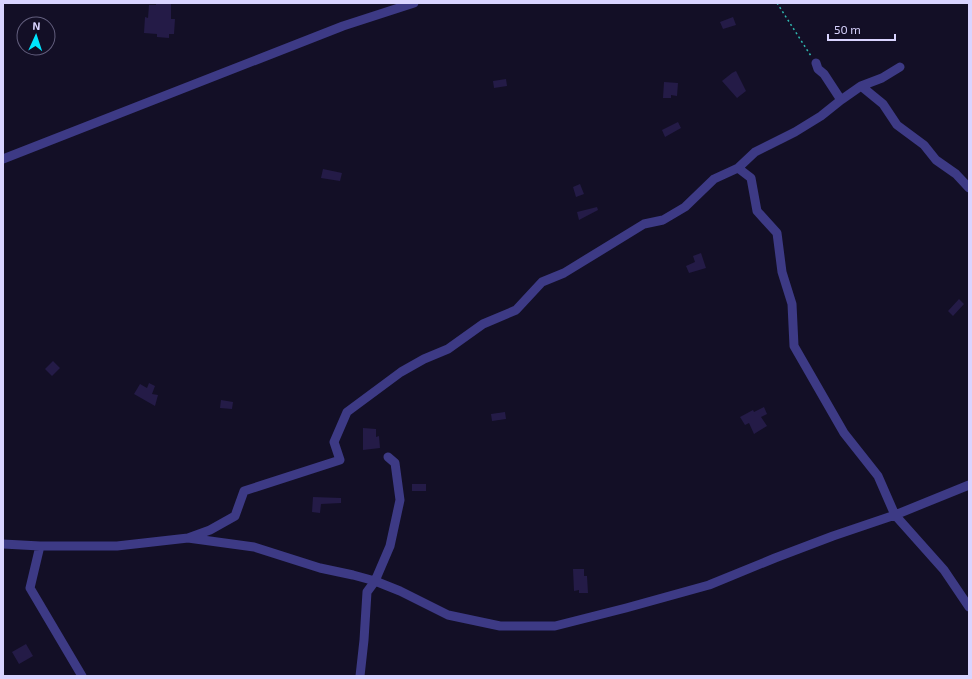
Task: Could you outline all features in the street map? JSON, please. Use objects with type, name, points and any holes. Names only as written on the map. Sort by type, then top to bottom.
[{"type":"street","points":[[3,159],[343,26],[414,3]]},
{"type":"street","points":[[816,63],[818,69],[824,74],[841,100]]},
{"type":"street","points":[[3,544],[40,546],[117,546],[188,538],[210,530],[235,516],[244,491],[340,460],[334,442],[347,412],[401,372],[424,359],[448,349],[483,324],[516,310],[542,282],[564,273],[644,224],[663,220],[685,207],[714,179],[738,168],[755,152],[815,120],[861,86],[882,78],[900,67]]},
{"type":"street","points":[[861,86],[883,104],[897,126],[924,145],[936,160],[956,174],[969,188]]},
{"type":"street","points":[[738,168],[751,178],[757,211],[777,233],[782,272],[792,304],[794,346],[844,433],[878,476],[895,514],[944,570],[969,607]]},
{"type":"street","points":[[360,676],[367,592],[374,582],[390,546],[400,500],[395,463],[388,457]]},
{"type":"street","points":[[188,538],[254,547],[320,568],[353,575],[400,592],[448,615],[500,626],[555,626],[709,585],[833,536],[969,486]]},
{"type":"street","points":[[40,546],[30,588],[82,676]]},
{"type":"path","points":[[777,3],[816,63]]},
{"type":"building","points":[[156,3],[171,3],[171,19],[175,19],[174,34],[169,34],[169,38],[157,37],[157,34],[144,33],[145,17],[148,18],[149,5],[156,5]]},
{"type":"building","points":[[733,17],[736,25],[723,29],[720,22]]},
{"type":"building","points":[[736,71],[746,91],[737,98],[722,81]]},
{"type":"building","points":[[506,79],[507,86],[494,88],[493,81]]},
{"type":"building","points":[[664,82],[678,83],[677,96],[671,95],[671,98],[663,98]]},
{"type":"building","points":[[678,122],[681,128],[665,137],[662,130]]},
{"type":"building","points":[[323,169],[342,173],[340,181],[321,178]]},
{"type":"building","points":[[580,184],[584,194],[576,197],[573,187]]},
{"type":"building","points":[[597,207],[598,210],[579,220],[577,212]]},
{"type":"building","points":[[701,253],[706,268],[689,273],[686,266],[695,262],[693,256]]},
{"type":"building","points":[[959,299],[964,304],[953,316],[948,311]]},
{"type":"building","points":[[53,361],[60,368],[52,376],[45,369]]},
{"type":"building","points":[[149,383],[155,386],[152,394],[158,395],[155,406],[134,394],[140,384],[147,388]]},
{"type":"building","points":[[221,400],[233,402],[232,409],[220,408]]},
{"type":"building","points":[[764,407],[767,414],[761,417],[767,426],[754,434],[749,423],[745,425],[740,417],[753,410],[754,412]]},
{"type":"building","points":[[505,412],[506,419],[492,421],[491,414]]},
{"type":"building","points":[[363,428],[376,429],[376,437],[379,436],[380,448],[363,450]]},
{"type":"building","points":[[412,484],[426,484],[426,491],[412,491]]},
{"type":"building","points":[[313,497],[341,498],[341,503],[321,504],[320,513],[312,512]]},
{"type":"building","points":[[573,569],[584,569],[584,576],[587,576],[588,593],[579,593],[579,590],[574,591]]},
{"type":"building","points":[[26,644],[33,656],[19,664],[12,652]]}]
